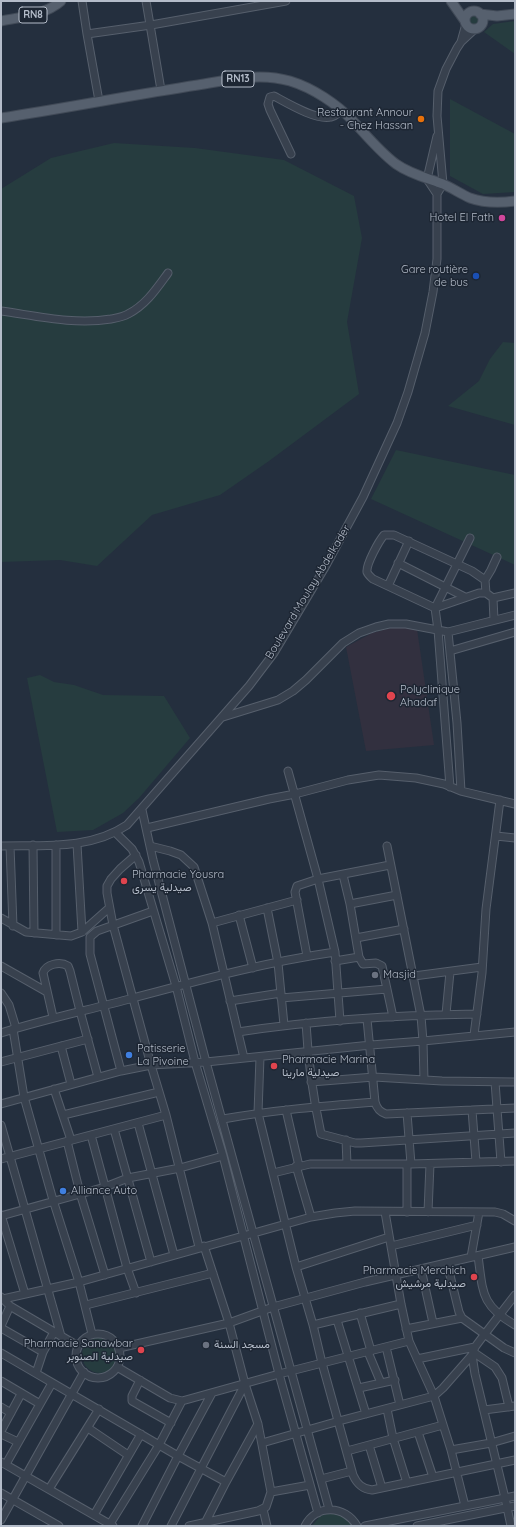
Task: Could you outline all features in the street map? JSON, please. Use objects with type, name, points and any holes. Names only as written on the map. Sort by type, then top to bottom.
[{"type":"main road","name":"RN8","points":[[1,21],[40,13],[61,1]]},
{"type":"main road","points":[[452,1],[467,19]]},
{"type":"main road","points":[[455,1],[472,29],[480,27],[481,18]]},
{"type":"main road","points":[[467,19],[475,12],[481,18]]},
{"type":"main road","points":[[481,18],[515,14]]},
{"type":"main road","name":"RN13","points":[[1,118],[161,90],[264,76],[292,82],[306,88],[341,109],[396,164],[415,175],[443,184],[478,200],[491,202],[515,201]]},
{"type":"street","points":[[82,1],[99,101]]},
{"type":"street","points":[[146,1],[161,90]]},
{"type":"street","points":[[87,34],[151,25],[286,1]]},
{"type":"street","points":[[439,128],[427,179],[437,194],[443,184],[439,128],[438,116],[438,91],[446,69],[461,42],[467,19]]},
{"type":"street","points":[[461,42],[475,29]]},
{"type":"street","points":[[291,154],[270,110],[268,104],[270,97],[274,96],[324,118],[330,118],[336,115],[341,109]]},
{"type":"street","name":"Boulevard Moulay Abdelkader","points":[[1,846],[77,844],[97,840],[116,833],[127,825],[142,810],[249,686],[274,653],[324,569],[363,496],[397,423],[408,392],[429,314],[437,259],[437,194]]},
{"type":"street","points":[[1,311],[76,321],[100,320],[127,315],[151,296],[168,272]]},
{"type":"street","points":[[485,580],[472,571],[394,535],[384,535],[368,564],[367,570],[368,575],[373,579],[435,608],[465,597],[486,593],[493,598],[515,593]]},
{"type":"street","points":[[450,787],[435,608],[470,538]]},
{"type":"street","points":[[388,586],[409,541]]},
{"type":"street","points":[[486,593],[485,580],[497,557]]},
{"type":"street","points":[[398,564],[465,597]]},
{"type":"street","points":[[493,598],[494,620]]},
{"type":"street","points":[[222,717],[278,700],[293,691],[342,643],[359,633],[388,624],[406,624],[448,632],[515,615]]},
{"type":"street","points":[[448,632],[457,723],[461,791]]},
{"type":"street","points":[[450,651],[515,632]]},
{"type":"street","points":[[288,771],[318,879],[335,952],[340,1021]]},
{"type":"street","points":[[147,828],[295,794],[348,780],[380,775],[416,778],[515,804]]},
{"type":"street","points":[[474,1035],[482,968],[486,909],[500,800]]},
{"type":"street","points":[[142,810],[206,1062],[330,1510]]},
{"type":"street","points":[[116,833],[136,855],[176,986],[195,1062],[223,1156],[279,1374],[318,1513]]},
{"type":"street","points":[[496,836],[515,838]]},
{"type":"street","points":[[77,844],[82,932]]},
{"type":"street","points":[[33,845],[34,933]]},
{"type":"street","points":[[56,845],[56,935]]},
{"type":"street","points":[[10,846],[13,926]]},
{"type":"street","points":[[150,846],[170,851],[181,856],[194,867],[212,923],[244,1058]]},
{"type":"street","points":[[387,846],[421,1016],[424,1080]]},
{"type":"street","points":[[136,855],[111,878],[107,886],[113,925],[202,1246],[229,1323],[245,1384],[258,1424],[271,1492],[268,1504],[263,1509],[206,1524],[189,1526]]},
{"type":"street","points":[[307,956],[295,888],[318,879],[390,865]]},
{"type":"street","points":[[343,875],[350,904],[359,957],[363,964],[376,964],[382,966],[393,1017]]},
{"type":"street","points":[[350,904],[397,895]]},
{"type":"street","points":[[212,923],[297,900]]},
{"type":"street","points":[[1,918],[26,932],[71,936],[82,932],[110,908]]},
{"type":"street","points":[[267,908],[278,963],[284,1025]]},
{"type":"street","points":[[122,1070],[90,954],[89,942],[92,934],[153,911]]},
{"type":"street","points":[[239,915],[253,968]]},
{"type":"street","points":[[356,938],[404,929]]},
{"type":"street","points":[[1,1033],[14,1028],[185,983],[307,956],[335,952]]},
{"type":"street","points":[[335,961],[359,957]]},
{"type":"street","points":[[53,1018],[42,973],[50,966],[62,963],[68,966],[98,1077]]},
{"type":"street","points":[[1,966],[47,992]]},
{"type":"street","points":[[414,976],[482,968]]},
{"type":"street","points":[[446,1014],[450,972]]},
{"type":"street","points":[[230,1001],[387,989]]},
{"type":"street","points":[[3,998],[12,1012],[17,1058],[24,1097],[53,1200],[86,1305],[92,1334]]},
{"type":"street","points":[[238,1032],[284,1025],[393,1017],[477,1014]]},
{"type":"street","points":[[367,1019],[371,1045],[375,1102],[378,1109],[382,1113],[515,1108]]},
{"type":"street","points":[[306,1024],[311,1082],[321,1134],[361,1143],[515,1133]]},
{"type":"street","points":[[1,1104],[122,1070],[151,1065],[206,1062],[515,1032]]},
{"type":"street","points":[[1,1062],[88,1039]]},
{"type":"street","points":[[61,1046],[72,1084]]},
{"type":"street","points":[[260,1057],[258,1113],[296,1267],[314,1325],[322,1363],[348,1451],[352,1471],[357,1483],[363,1488],[370,1490],[515,1460]]},
{"type":"street","points":[[311,1082],[374,1077],[424,1080],[515,1082]]},
{"type":"street","points":[[495,1082],[501,1162]]},
{"type":"street","points":[[54,1089],[63,1115],[80,1193],[105,1274]]},
{"type":"street","points":[[63,1115],[159,1092]]},
{"type":"street","points":[[223,1119],[315,1106],[375,1102]]},
{"type":"street","points":[[286,1110],[297,1166],[311,1217]]},
{"type":"street","points":[[472,1110],[476,1162]]},
{"type":"street","points":[[407,1113],[409,1139],[407,1212]]},
{"type":"street","points":[[1,1159],[166,1115]]},
{"type":"street","points":[[138,1122],[174,1255]]},
{"type":"street","points":[[2,1129],[26,1208],[61,1336]]},
{"type":"street","points":[[114,1129],[151,1262]]},
{"type":"street","points":[[91,1135],[127,1268],[136,1293]]},
{"type":"street","points":[[346,1140],[347,1164]]},
{"type":"street","points":[[25,1294],[1,1215],[105,1187],[128,1178],[180,1168],[223,1156]]},
{"type":"street","points":[[273,1172],[310,1164],[430,1164],[515,1161]]},
{"type":"street","points":[[428,1212],[430,1164]]},
{"type":"street","points":[[2,1298],[79,1282],[202,1246],[311,1217],[345,1212],[499,1212],[515,1221]]},
{"type":"street","points":[[385,1212],[409,1341],[434,1396],[444,1425],[465,1506]]},
{"type":"street","points":[[479,1212],[475,1256],[484,1294],[487,1302],[515,1325]]},
{"type":"street","points":[[391,1246],[477,1225]]},
{"type":"street","points":[[296,1267],[389,1237]]},
{"type":"street","points":[[119,1348],[229,1323],[263,1310],[306,1298],[515,1247]]},
{"type":"street","points":[[447,1263],[462,1318],[504,1348],[515,1353]]},
{"type":"street","points":[[421,1269],[433,1323]]},
{"type":"street","points":[[86,1305],[212,1273]]},
{"type":"street","points":[[262,1443],[434,1396],[443,1388],[473,1351],[484,1334],[515,1295]]},
{"type":"street","points":[[2,1298],[10,1306],[78,1346]]},
{"type":"street","points":[[314,1325],[401,1304]]},
{"type":"street","points":[[10,1306],[1,1327],[43,1352]]},
{"type":"street","points":[[360,1313],[370,1352],[381,1383]]},
{"type":"street","points":[[406,1328],[462,1318]]},
{"type":"street","points":[[337,1320],[366,1414]]},
{"type":"street","points":[[36,1373],[43,1352],[54,1332]]},
{"type":"street","points":[[92,1334],[105,1335],[111,1338],[119,1348],[120,1357],[116,1367],[109,1375],[103,1377],[89,1376],[79,1367],[76,1360],[78,1346],[84,1339],[92,1334]]},
{"type":"street","points":[[116,1367],[170,1398],[182,1401],[279,1374],[409,1341]]},
{"type":"street","points":[[386,1347],[400,1405]]},
{"type":"street","points":[[473,1351],[475,1374],[511,1526]]},
{"type":"street","points":[[417,1359],[473,1351],[495,1367],[502,1378],[512,1407],[484,1410]]},
{"type":"street","points":[[1,1353],[178,1456],[226,1482]]},
{"type":"street","points":[[1,1520],[84,1372]]},
{"type":"street","points":[[140,1380],[132,1396],[132,1401],[171,1423]]},
{"type":"street","points":[[359,1388],[395,1380]]},
{"type":"street","points":[[1,1381],[40,1404]]},
{"type":"street","points":[[52,1383],[18,1442],[3,1463],[112,1525],[159,1445],[182,1401]]},
{"type":"street","points":[[171,1526],[245,1384]]},
{"type":"street","points":[[142,1526],[212,1393]]},
{"type":"street","points":[[18,1442],[1,1432],[21,1394]]},
{"type":"street","points":[[1,1407],[11,1413]]},
{"type":"street","points":[[49,1488],[99,1409]]},
{"type":"street","points":[[387,1409],[393,1438],[407,1483]]},
{"type":"street","points":[[206,1524],[226,1482],[258,1424]]},
{"type":"street","points":[[348,1451],[444,1425]]},
{"type":"street","points":[[88,1428],[128,1455]]},
{"type":"street","points":[[418,1432],[433,1477]]},
{"type":"street","points":[[94,1515],[141,1434]]},
{"type":"street","points":[[450,1450],[515,1436]]},
{"type":"street","points":[[369,1445],[382,1488]]},
{"type":"street","points":[[321,1479],[352,1471]]},
{"type":"street","points":[[271,1492],[310,1485]]},
{"type":"street","points":[[1,1493],[59,1526]]},
{"type":"street","points":[[365,1526],[515,1496]]},
{"type":"street","points":[[417,1526],[446,1523],[515,1506]]},
{"type":"street","points":[[263,1509],[266,1526]]},
{"type":"street","points":[[305,1526],[311,1518],[318,1513],[330,1510],[343,1512],[349,1516],[357,1526]]},
{"type":"shaded area","name":"Polyclinique Ahadaf","points":[[398,626],[417,629],[434,745],[366,751],[346,647],[372,633]]},
{"type":"green space","points":[[472,15],[476,15],[478,16],[478,24],[472,25],[469,22],[469,18]]},
{"type":"green space","points":[[515,21],[515,54],[484,32],[493,24]]},
{"type":"green space","points":[[450,99],[515,134],[515,192],[483,194],[450,176]]},
{"type":"green space","points":[[114,143],[195,148],[284,160],[354,196],[362,238],[347,322],[359,394],[269,461],[220,495],[152,515],[97,566],[60,560],[1,562],[1,189],[51,158]]},
{"type":"green space","points":[[503,342],[515,343],[515,425],[448,406],[479,381],[490,359]]},
{"type":"green space","points":[[396,450],[515,475],[515,565],[371,499]]},
{"type":"green space","points":[[40,675],[54,682],[74,685],[103,695],[164,696],[190,738],[139,798],[123,813],[93,830],[57,832],[27,678]]},
{"type":"green space","points":[[104,1337],[113,1342],[117,1348],[117,1362],[113,1368],[104,1373],[96,1373],[87,1368],[83,1362],[82,1351],[87,1342],[93,1338]]},
{"type":"green space","points":[[331,1513],[342,1515],[354,1526],[312,1526],[320,1516]]},
{"type":"place","name":"Restaurant Annour - Chez Hassan","points":[[421,119]]},
{"type":"place","name":"Hotel El Fath","points":[[502,218]]},
{"type":"place","name":"Gare routière de bus","points":[[476,276]]},
{"type":"place","name":"Polyclinique Ahadaf","points":[[391,696]]},
{"type":"place","name":"Pharmacie Yousra صيدلية يسرى","points":[[124,881]]},
{"type":"place","name":"Masjid","points":[[375,975]]},
{"type":"place","name":"Patisserie La Pivoine","points":[[129,1055]]},
{"type":"place","name":"Pharmacie Marina صيدلية مارينا","points":[[274,1066]]},
{"type":"place","name":"Alliance Auto","points":[[63,1191]]},
{"type":"place","name":"Pharmacie Merchich صيدلية مرشيش","points":[[474,1277]]},
{"type":"place","name":"مسجد السنة","points":[[206,1345]]},
{"type":"place","name":"Pharmacie Sanawbar صيدلية الصنوبر","points":[[141,1350]]}]
